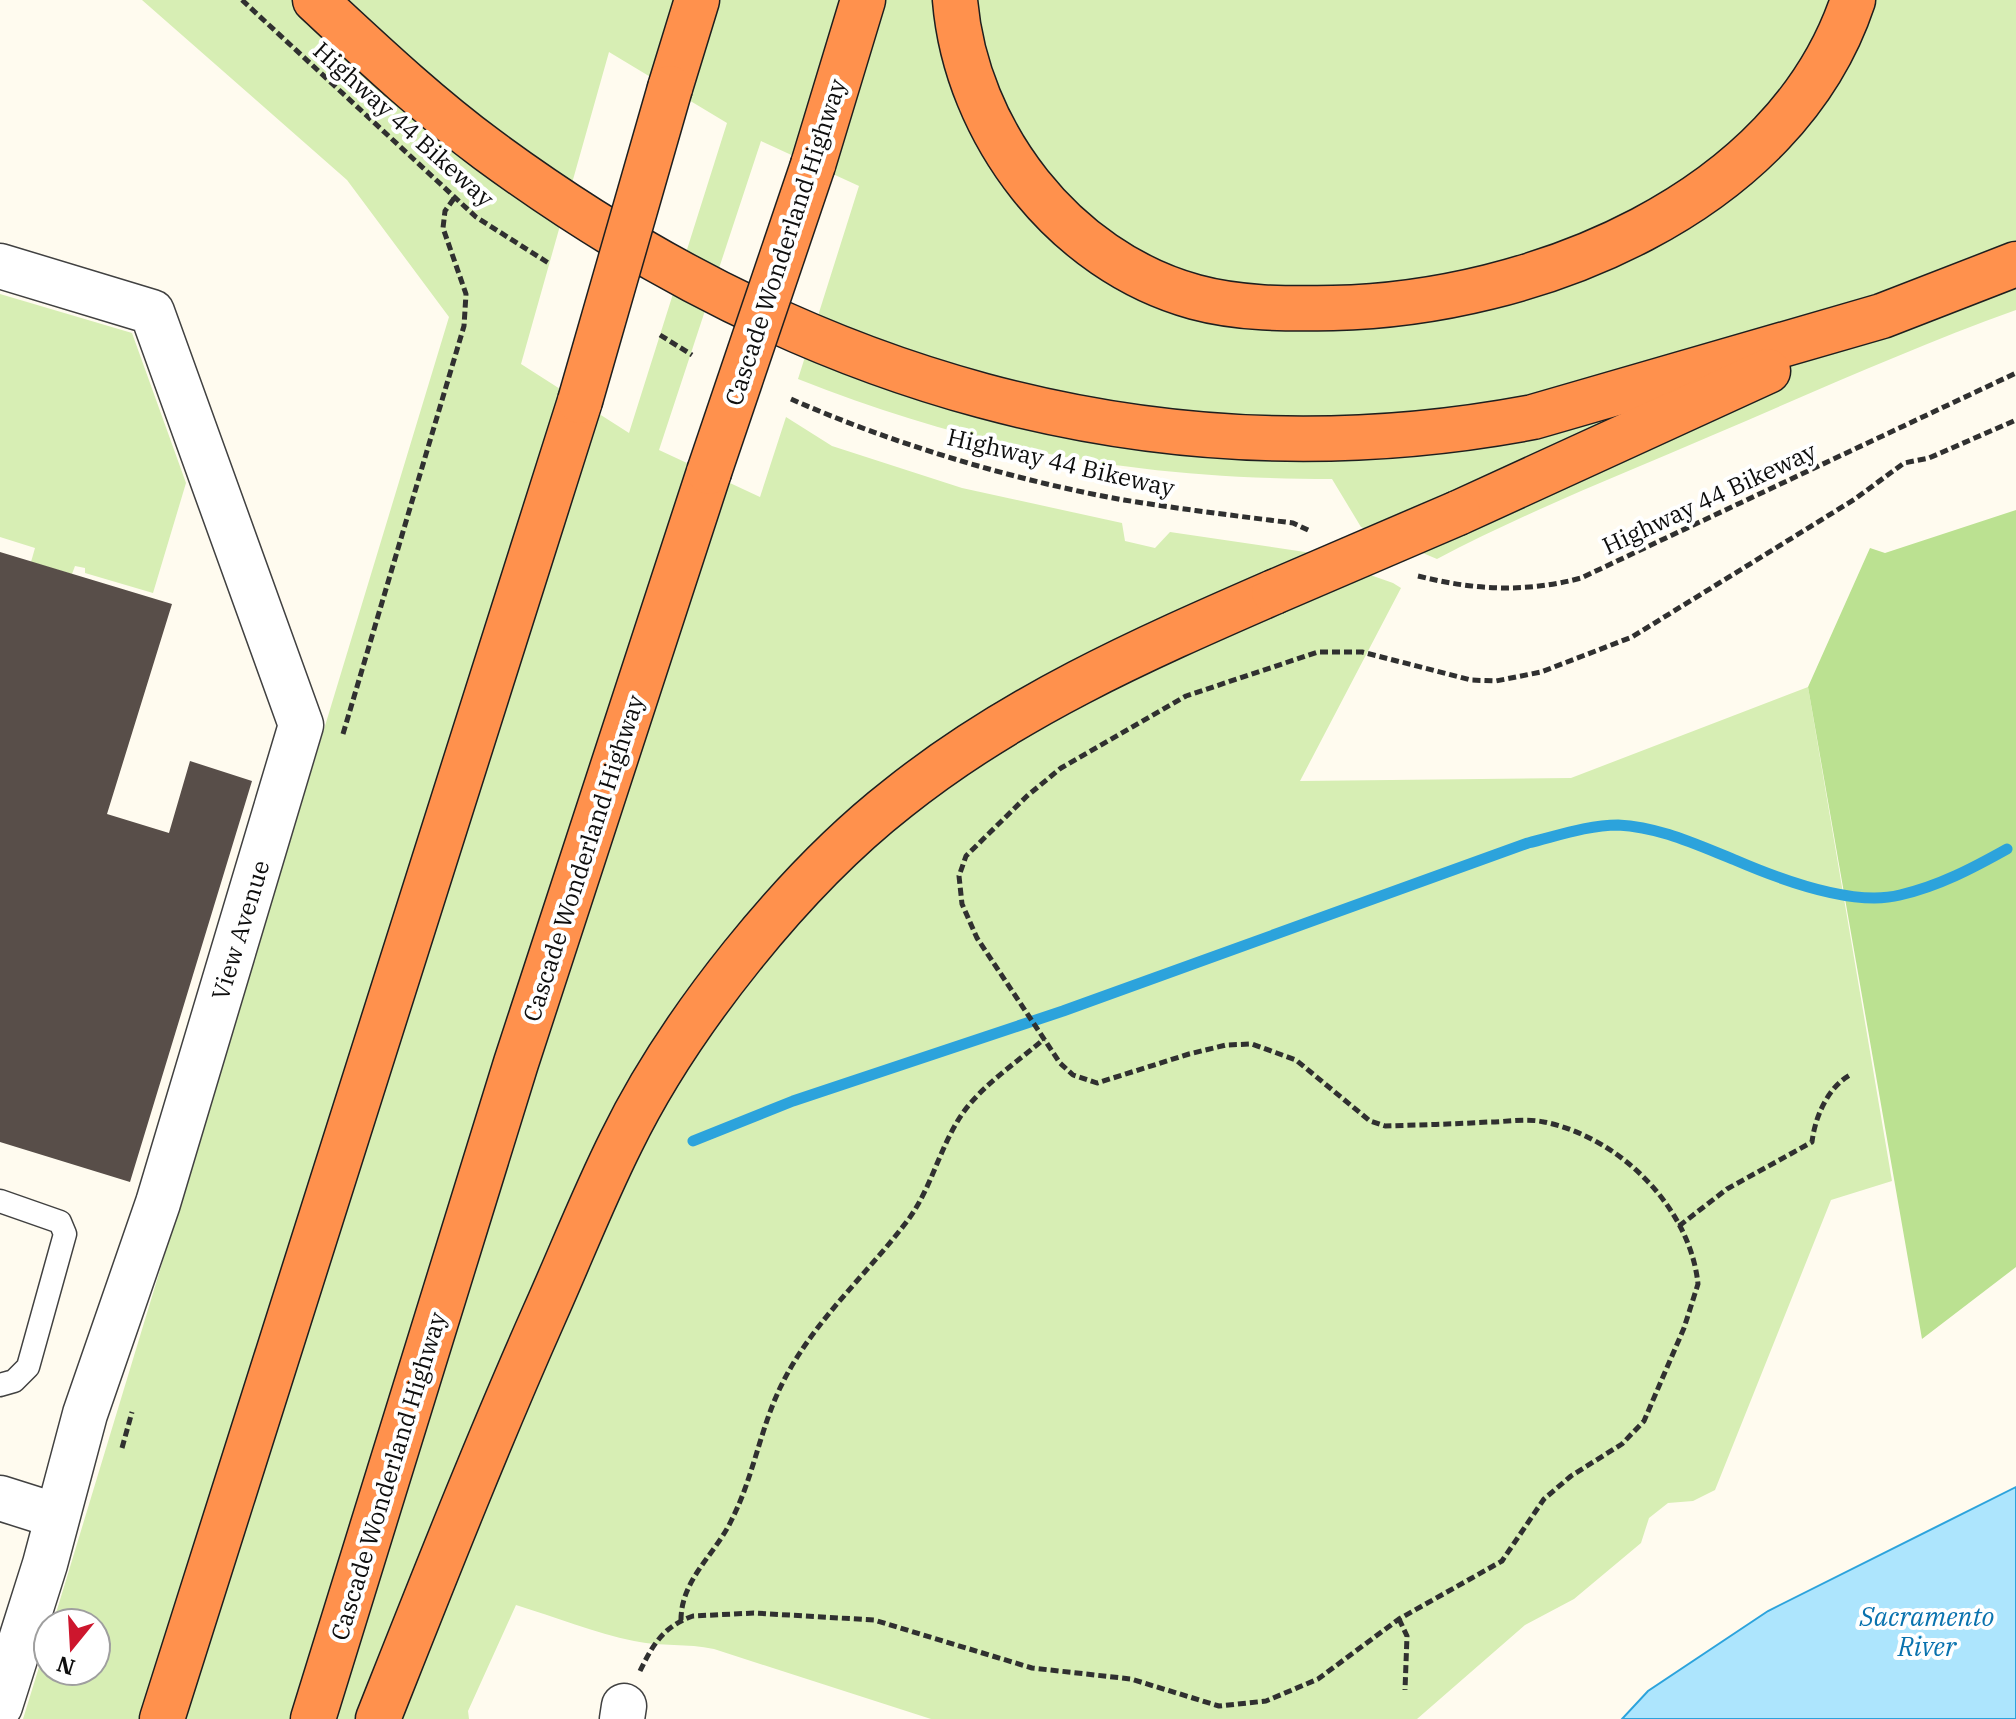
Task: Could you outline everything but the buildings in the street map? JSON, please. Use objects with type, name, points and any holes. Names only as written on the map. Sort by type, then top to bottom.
[{"type":"highway","points":[[315,0],[411,89],[486,149],[566,205],[679,275],[860,358],[970,394],[1137,429],[1253,438],[1332,438],[1415,436],[1474,428],[1533,417],[1882,316]]},
{"type":"highway","points":[[360,0],[433,78],[566,205]]},
{"type":"highway","name":"Cascade Wonderland Highway","points":[[313,1719],[521,1048],[813,165],[863,0]]},
{"type":"highway","points":[[955,0],[965,60],[988,124],[1025,179],[1055,213],[1097,247],[1145,278],[1169,288],[1195,297],[1249,307],[1314,309],[1416,304],[1479,291],[1605,249],[1680,207],[1718,180],[1785,120],[1828,57],[1853,0]]},
{"type":"highway","points":[[162,1719],[580,401],[695,2]]},
{"type":"highway","points":[[378,1719],[492,1433],[620,1142],[702,1008],[778,914],[896,799],[1016,715],[1070,685],[1712,399],[1882,316],[2016,264]]},
{"type":"street","name":"View Avenue","points":[[0,266],[152,312],[301,725],[158,1203],[85,1414],[0,1706]]},
{"type":"street","points":[[0,1498],[57,1516]]},
{"type":"lane","points":[[0,1201],[60,1222],[65,1234],[28,1367],[14,1381],[0,1385]]},
{"type":"path","name":"Highway 44 Bikeway","points":[[242,0],[476,217],[550,264]]},
{"type":"path","points":[[660,335],[692,355]]},
{"type":"path","name":"Highway 44 Bikeway","points":[[1402,572],[1483,589],[1532,588],[1581,578],[2016,373]]},
{"type":"path","name":"Highway 44 Bikeway","points":[[791,399],[841,421],[973,463],[1122,499],[1293,523],[1317,535]]},
{"type":"path","points":[[623,1712],[661,1633],[693,1616],[754,1613],[874,1620],[1006,1663],[1131,1679],[1195,1701],[1229,1706],[1266,1701],[1318,1679],[1399,1619],[1502,1561],[1544,1499],[1571,1476],[1622,1444],[1644,1421],[1684,1328],[1698,1284],[1696,1263],[1679,1226],[1632,1165],[1582,1134],[1541,1121],[1385,1126],[1370,1121],[1296,1060],[1252,1044],[1226,1045],[1113,1080],[1090,1082],[1060,1063],[977,938],[962,904],[959,876],[966,856],[1027,796],[1061,768],[1186,696],[1318,652],[1362,652],[1471,680],[1496,681],[1541,672],[1632,637],[1855,499],[1904,463],[1940,453],[2016,420]]},
{"type":"path","points":[[681,1620],[681,1605],[690,1581],[732,1520],[766,1420],[802,1350],[834,1305],[908,1219],[957,1122],[973,1100],[1044,1039]]},
{"type":"path","points":[[1679,1226],[1727,1189],[1812,1142],[1820,1111],[1839,1083],[1852,1074]]},
{"type":"path","points":[[1399,1619],[1407,1636],[1405,1690]]},
{"type":"green space","points":[[142,0],[2016,0],[2016,310],[1901,354],[1608,479],[1437,559],[1361,527],[1332,479],[1192,474],[1060,456],[931,425],[798,379],[859,186],[761,141],[659,450],[760,497],[786,417],[832,446],[962,488],[1122,523],[1125,541],[1155,548],[1170,532],[1305,552],[1393,583],[1401,588],[1300,781],[1571,778],[1808,687],[1892,1181],[1831,1200],[1715,1490],[1693,1501],[1668,1503],[1649,1518],[1641,1543],[1574,1599],[1525,1625],[1417,1719],[931,1719],[714,1649],[634,1641],[516,1605],[468,1711],[469,1719],[23,1719],[33,1687],[112,1687],[112,1607],[58,1607],[449,317],[347,180]],"holes":[[[609,52],[727,123],[629,433],[521,364]]]},
{"type":"green space","points":[[0,294],[132,333],[186,483],[153,593],[85,573],[85,568],[75,566],[72,574],[31,562],[35,548],[0,537]]},
{"type":"green space","points":[[2016,510],[2016,1267],[1922,1339],[1808,687],[1870,548],[1885,553]]},
{"type":"water","name":"Sacramento River","points":[[2016,1487],[2016,1719],[1622,1719],[1648,1691],[1768,1611]]},
{"type":"waterway","points":[[693,1141],[793,1101],[1063,1011],[1528,843],[1584,829],[1607,825],[1649,829],[1794,883],[1839,894],[1881,898],[1928,887],[2007,849]]}]
